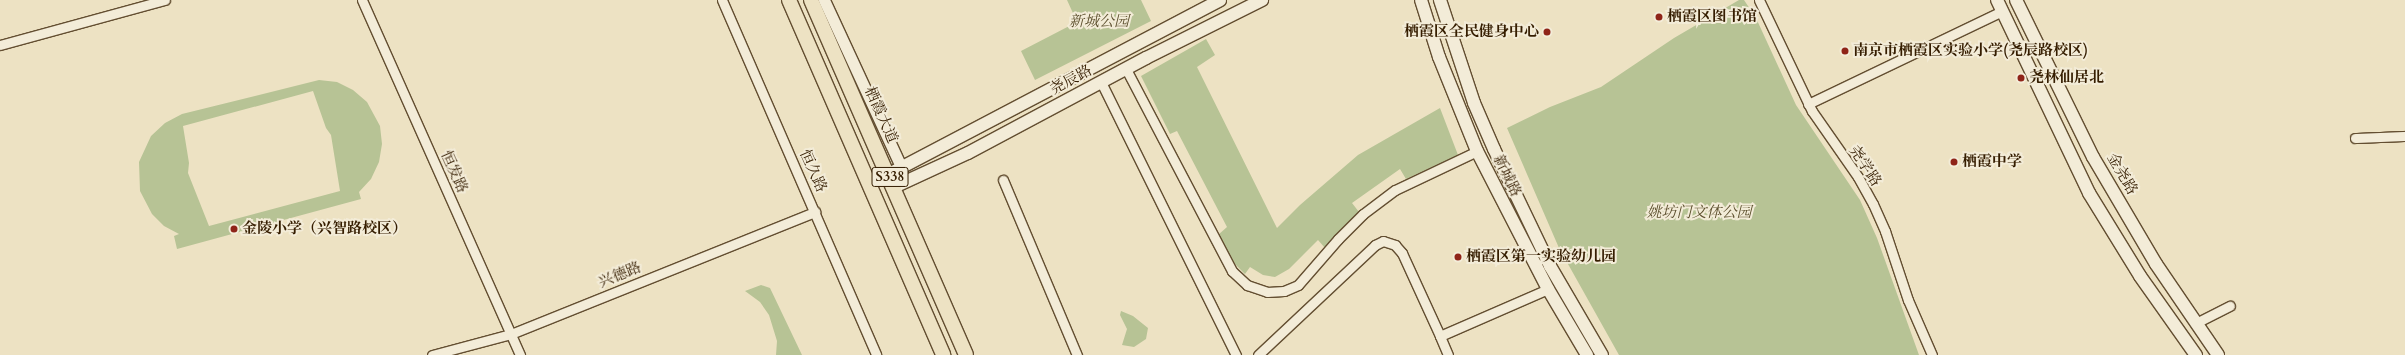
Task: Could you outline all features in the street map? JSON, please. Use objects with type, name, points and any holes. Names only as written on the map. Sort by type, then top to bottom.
[{"type":"main road","name":"S338","points":[[790,0],[943,355]]},
{"type":"main road","name":"栖霞大道","points":[[811,0],[895,170],[894,187],[966,355]]},
{"type":"main road","name":"尧辰路","points":[[895,170],[1220,0]]},
{"type":"main road","name":"尧辰路","points":[[894,187],[968,153],[1126,68],[1262,0]]},
{"type":"main road","name":"新城路","points":[[1421,0],[1439,57],[1477,151],[1548,289],[1587,355]]},
{"type":"main road","name":"新城路","points":[[1440,0],[1474,103],[1494,149],[1550,266],[1602,355]]},
{"type":"main road","points":[[1997,0],[2089,193],[2140,276],[2196,355]]},
{"type":"main road","name":"金尧路","points":[[2016,0],[2093,157],[2156,264],[2218,355]]},
{"type":"street","points":[[0,45],[165,0]]},
{"type":"street","name":"恒发路","points":[[362,0],[520,355]]},
{"type":"street","name":"恒久路","points":[[722,0],[876,355]]},
{"type":"street","points":[[824,0],[895,170]]},
{"type":"street","name":"尧学路","points":[[1759,0],[1815,117],[1858,177],[1873,204],[1885,231],[1908,300],[1932,355]]},
{"type":"street","points":[[1808,104],[2002,11]]},
{"type":"street","points":[[1126,68],[1232,271],[1247,285],[1267,292],[1284,291],[1298,285],[1338,238],[1363,214],[1394,190],[1477,151]]},
{"type":"street","points":[[1101,82],[1236,355]]},
{"type":"street","points":[[2355,138],[2405,136]]},
{"type":"street","points":[[1003,180],[1077,355]]},
{"type":"street","name":"兴德路","points":[[432,355],[511,334],[815,212]]},
{"type":"street","points":[[1258,355],[1375,245],[1383,241],[1395,245],[1402,252],[1448,355]]},
{"type":"street","points":[[1440,336],[1548,289]]},
{"type":"street","points":[[2196,323],[2230,306]]},
{"type":"green space","name":"新城公园","points":[[1067,0],[1141,0],[1151,21],[1035,80],[1021,51],[1077,22]]},
{"type":"green space","name":"姚坊门文体公园","points":[[1739,0],[1744,0],[1756,18],[1796,105],[1860,200],[1877,238],[1919,355],[1619,355],[1559,248],[1507,128],[1550,107],[1601,87],[1674,38]]},
{"type":"green space","points":[[1206,39],[1215,55],[1197,67],[1277,228],[1300,205],[1358,155],[1440,108],[1458,155],[1406,179],[1400,169],[1352,203],[1359,212],[1325,248],[1318,240],[1289,269],[1275,277],[1263,275],[1250,267],[1245,274],[1235,264],[1218,235],[1227,227],[1177,131],[1170,134],[1141,76]]},
{"type":"green space","points":[[319,80],[337,82],[353,90],[367,102],[380,126],[382,144],[379,162],[371,179],[359,192],[361,199],[177,249],[174,236],[179,234],[164,226],[152,214],[140,191],[139,162],[151,136],[165,123],[182,114]],"holes":[[[313,91],[326,128],[331,135],[340,191],[209,226],[188,173],[189,163],[183,126]]]},
{"type":"green space","points":[[761,285],[770,288],[802,355],[776,355],[777,341],[769,315],[760,302],[745,291]]},
{"type":"green space","points":[[1121,311],[1133,316],[1148,328],[1146,339],[1134,347],[1122,345],[1127,329],[1120,315]]},
{"type":"place","name":"栖霞区图书馆","points":[[1659,17]]},
{"type":"place","name":"栖霞区全民健身中心","points":[[1547,32]]},
{"type":"place","name":"南京市栖霞区实验小学(尧辰路校区)","points":[[1845,51]]},
{"type":"place","name":"尧林仙居北","points":[[2021,78]]},
{"type":"place","name":"栖霞中学","points":[[1954,162]]},
{"type":"place","name":"金陵小学（兴智路校区）","points":[[234,229]]},
{"type":"place","name":"栖霞区第一实验幼儿园","points":[[1458,257]]}]
